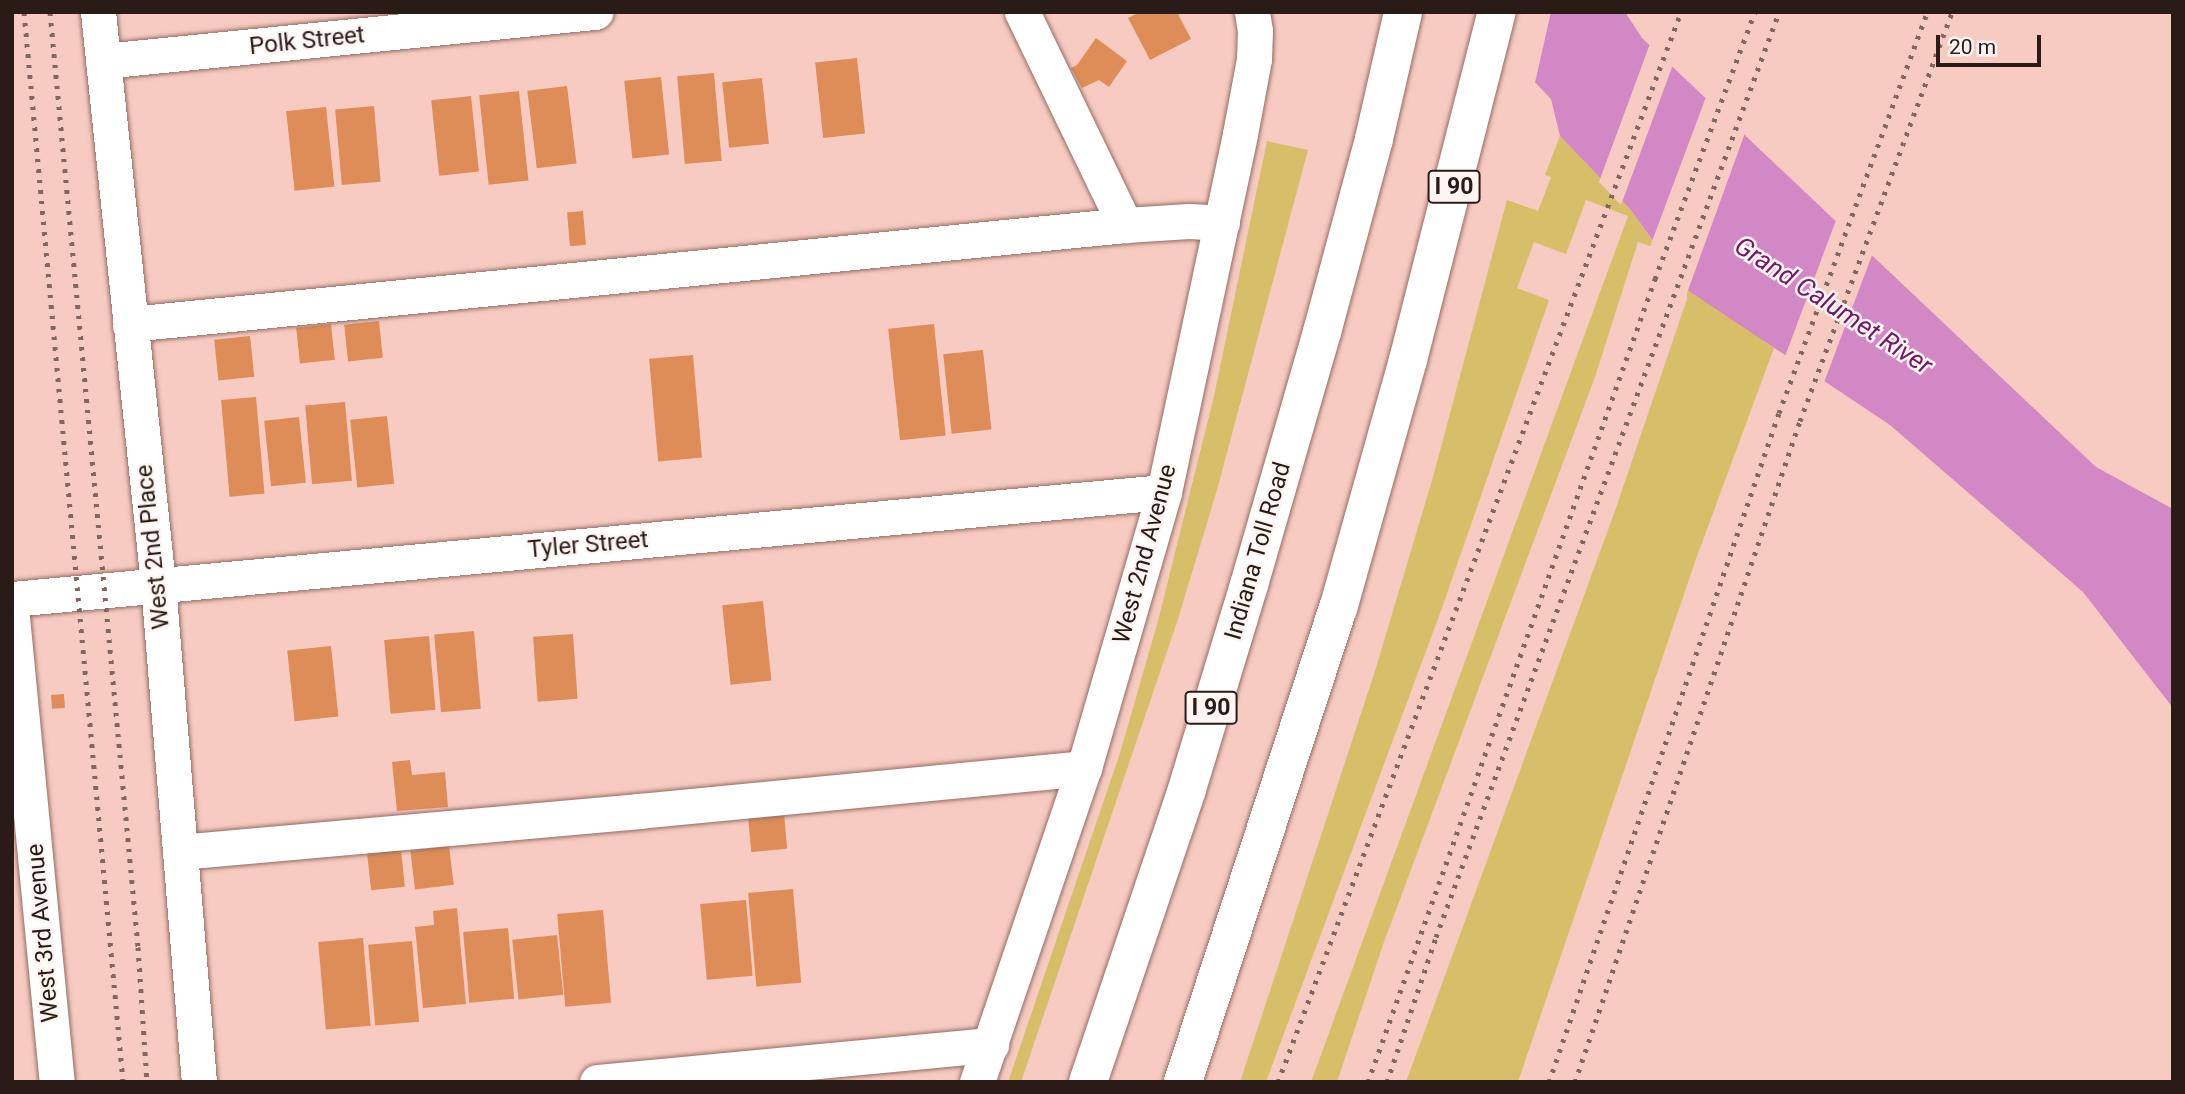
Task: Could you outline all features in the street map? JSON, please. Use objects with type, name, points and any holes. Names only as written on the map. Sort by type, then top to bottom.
[{"type":"highway","name":"Indiana Toll Road","points":[[1088,1082],[1187,789],[1322,332],[1374,139],[1403,12]]},
{"type":"highway","name":"I 90","points":[[1183,1082],[1338,609],[1408,360],[1497,12]]},
{"type":"street","name":"West 2nd Place","points":[[98,12],[158,584],[199,1082]]},
{"type":"street","name":"Polk Street","points":[[103,61],[596,12]]},
{"type":"street","points":[[1022,12],[1125,225]]},
{"type":"street","name":"West 2nd Avenue","points":[[977,1082],[1084,768],[1164,492],[1254,59],[1255,31],[1252,12]]},
{"type":"street","points":[[130,324],[1125,225],[1222,223]]},
{"type":"street","name":"Tyler Street","points":[[12,599],[1164,492]]},
{"type":"street","name":"West 3rd Avenue","points":[[12,617],[25,870],[57,1082]]},
{"type":"street","points":[[180,852],[1084,768]]},
{"type":"street","points":[[597,1082],[991,1045]]},
{"type":"shaded area","points":[[1560,136],[1630,209],[1654,243],[1650,246],[1638,242],[1595,377],[1384,942],[1337,1082],[1311,1082],[1628,216],[1586,200],[1566,254],[1534,242],[1517,288],[1549,300],[1442,608],[1266,1082],[1240,1082],[1375,671],[1433,477],[1507,200],[1538,211],[1551,177],[1545,175]]},
{"type":"shaded area","points":[[1267,141],[1308,150],[1217,490],[1178,619],[1021,1082],[1008,1082],[1120,753],[1158,621],[1214,396]]},
{"type":"shaded area","points":[[1687,287],[1774,348],[1696,559],[1518,1082],[1406,1082],[1616,508],[1687,299]]},
{"type":"water","name":"Grand Calumet River","points":[[1467,12],[1625,12],[1642,38],[2096,467],[2173,509],[2173,708],[2083,592],[1890,425],[1689,291],[1630,209],[1560,136],[1551,99]]},
{"type":"pier","points":[[1463,12],[1551,12],[1534,87],[1464,15]]},
{"type":"pier","points":[[1651,41],[1674,62],[1621,205],[1599,182]]},
{"type":"pier","points":[[1706,97],[1745,133],[1687,293],[1651,244]]},
{"type":"pier","points":[[1838,215],[1874,250],[1823,385],[1784,359]]},
{"type":"building","points":[[1140,12],[1177,12],[1191,39],[1150,60],[1128,18]]},
{"type":"building","points":[[1096,38],[1127,61],[1109,87],[1099,80],[1082,88],[1071,68],[1077,65]]},
{"type":"building","points":[[857,58],[865,134],[823,138],[815,62]]},
{"type":"building","points":[[714,73],[722,161],[685,164],[677,76]]},
{"type":"building","points":[[661,77],[669,155],[632,158],[624,81]]},
{"type":"building","points":[[762,78],[769,144],[729,148],[722,82]]},
{"type":"building","points":[[567,86],[577,163],[537,168],[527,91]]},
{"type":"building","points":[[519,91],[528,181],[489,185],[479,95]]},
{"type":"building","points":[[471,96],[479,172],[439,176],[431,100]]},
{"type":"building","points":[[374,106],[381,182],[342,185],[335,109]]},
{"type":"building","points":[[326,107],[334,187],[295,191],[286,111]]},
{"type":"building","points":[[583,211],[586,245],[570,246],[567,212]]},
{"type":"building","points":[[379,321],[383,358],[348,361],[344,325]]},
{"type":"building","points":[[331,324],[335,360],[300,363],[296,328]]},
{"type":"building","points":[[934,324],[946,435],[900,440],[888,329]]},
{"type":"building","points":[[250,336],[254,377],[218,381],[214,340]]},
{"type":"building","points":[[983,350],[991,430],[952,434],[943,354]]},
{"type":"building","points":[[693,355],[702,458],[658,461],[649,359]]},
{"type":"building","points":[[256,397],[264,494],[230,497],[221,400]]},
{"type":"building","points":[[345,402],[352,481],[312,484],[305,405]]},
{"type":"building","points":[[387,416],[394,484],[357,487],[350,420]]},
{"type":"building","points":[[299,417],[306,483],[271,486],[264,421]]},
{"type":"building","points":[[763,601],[771,681],[731,685],[722,605]]},
{"type":"building","points":[[474,631],[481,709],[441,712],[434,634]]},
{"type":"building","points":[[573,634],[578,699],[538,702],[533,637]]},
{"type":"building","points":[[429,636],[435,710],[391,714],[384,640]]},
{"type":"building","points":[[331,646],[338,717],[295,721],[287,651]]},
{"type":"building","points":[[64,694],[65,708],[52,709],[51,695]]},
{"type":"building","points":[[410,760],[412,775],[445,772],[448,807],[397,811],[392,762]]},
{"type":"building","points":[[784,813],[787,849],[751,852],[748,816]]},
{"type":"building","points":[[449,846],[454,885],[415,889],[410,851]]},
{"type":"building","points":[[401,850],[405,887],[371,890],[367,854]]},
{"type":"building","points":[[793,889],[801,983],[756,987],[748,893]]},
{"type":"building","points":[[746,900],[753,976],[707,980],[700,904]]},
{"type":"building","points":[[457,908],[466,1004],[423,1008],[415,927],[434,925],[433,911]]},
{"type":"building","points":[[603,910],[611,1003],[565,1007],[557,914]]},
{"type":"building","points":[[508,928],[514,999],[469,1003],[463,932]]},
{"type":"building","points":[[557,935],[563,995],[519,999],[512,940]]},
{"type":"building","points":[[363,938],[371,1026],[326,1030],[318,942]]},
{"type":"building","points":[[412,941],[419,1022],[375,1026],[368,945]]},
{"type":"railway","points":[[24,12],[123,1082]]},
{"type":"railway","points":[[50,12],[138,947],[147,1082]]},
{"type":"railway","points":[[1278,1082],[1681,12]]},
{"type":"railway","points":[[1368,1082],[1655,279],[1755,12]]},
{"type":"railway","points":[[1387,1082],[1436,937],[1779,12]]},
{"type":"railway","points":[[1549,1082],[1779,413],[1927,12]]},
{"type":"railway","points":[[1575,1082],[1800,421],[1952,12]]}]
